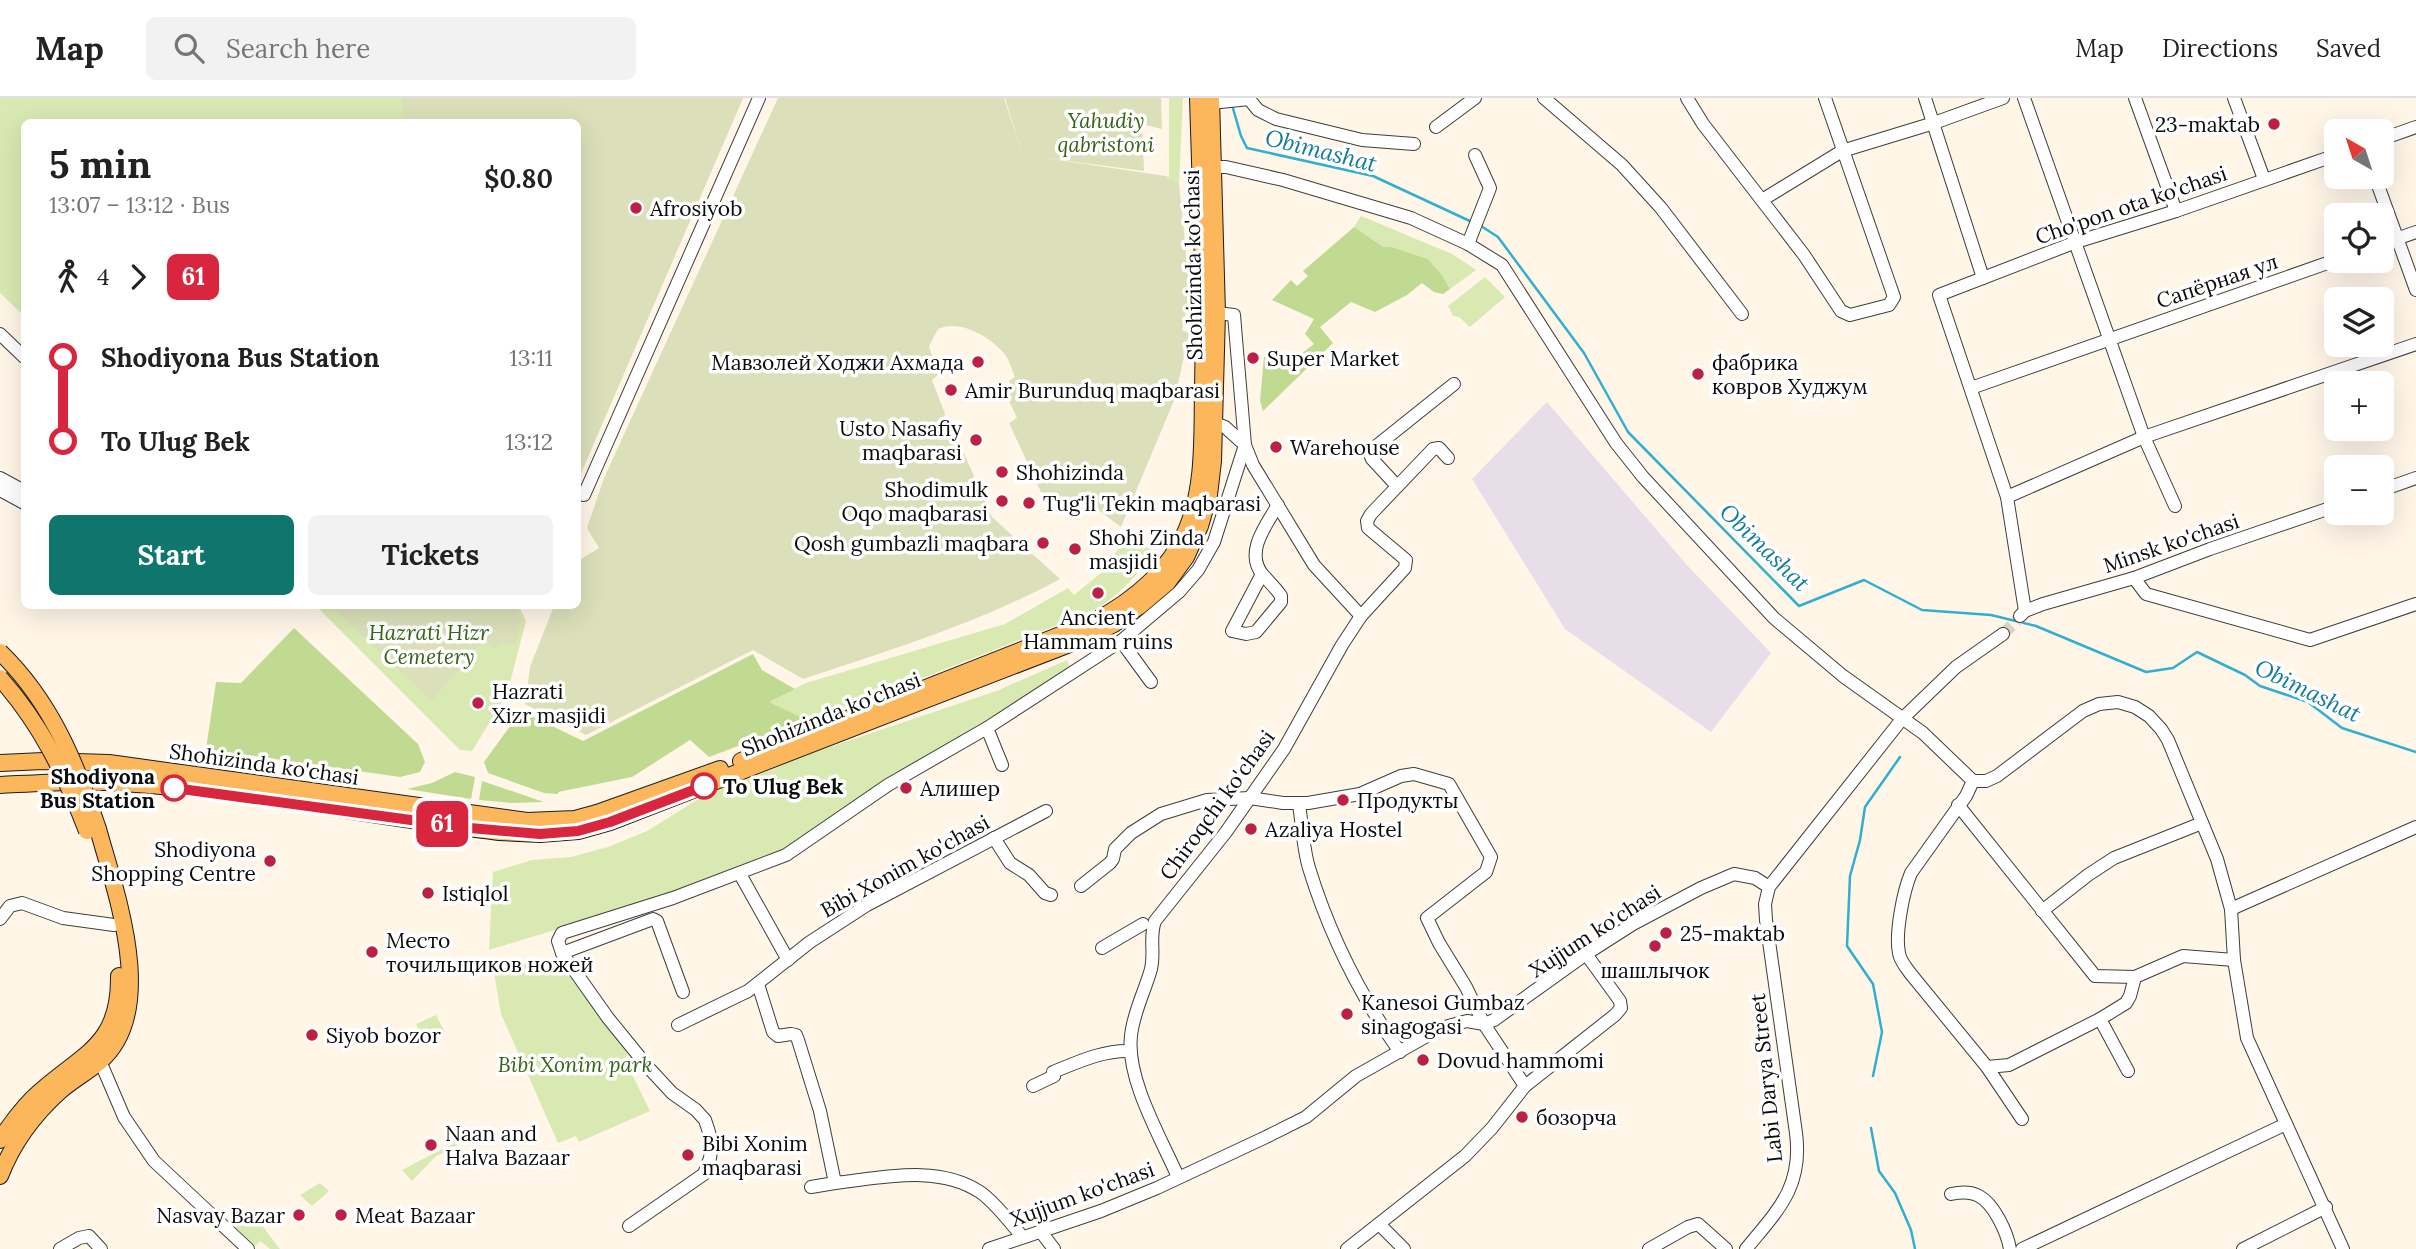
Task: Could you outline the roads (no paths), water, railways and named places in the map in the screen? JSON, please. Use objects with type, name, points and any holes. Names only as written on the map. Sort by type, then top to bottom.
[{"type":"main road","name":"Shohizinda ko'chasi","points":[[0,763],[108,763],[517,821],[575,819],[619,807],[1093,622],[1124,603],[1162,571],[1182,540],[1195,506],[1202,451],[1206,167],[1211,100]]},
{"type":"main road","name":"Shohizinda ko'chasi","points":[[0,785],[123,783],[518,833],[578,831],[610,822],[1076,642],[1120,619],[1167,583],[1194,542],[1209,495],[1215,423],[1217,313],[1206,167]]},
{"type":"main road","points":[[0,652],[24,678],[57,725],[82,781],[110,890],[123,918],[128,951],[130,999],[120,1034],[100,1061],[62,1090],[38,1113],[2,1166]]},
{"type":"main road","points":[[0,678],[24,706],[45,737],[93,830]]},
{"type":"main road","points":[[0,1140],[15,1117],[41,1091],[95,1048],[104,1038],[112,1021],[118,999],[119,955],[110,890]]},
{"type":"street","points":[[583,495],[759,98]]},
{"type":"street","points":[[1436,127],[1475,98]]},
{"type":"street","points":[[1544,98],[1622,165],[1661,208],[1742,314]]},
{"type":"street","points":[[1687,98],[1703,124],[1804,255],[1841,311],[1850,314],[1889,304],[1894,297],[1825,98]]},
{"type":"street","points":[[1925,98],[1983,278]]},
{"type":"street","points":[[1762,200],[1842,151],[1934,123],[2003,98]]},
{"type":"street","points":[[2024,98],[2144,437],[2175,506]]},
{"type":"street","points":[[2135,98],[2176,211]]},
{"type":"street","points":[[2234,98],[2264,179]]},
{"type":"street","points":[[1211,100],[1248,99],[1258,110],[1276,119],[1362,140],[1414,144]]},
{"type":"street","points":[[2394,135],[2416,127]]},
{"type":"street","points":[[1468,244],[1490,188],[1475,155]]},
{"type":"street","name":"Cho'pon ota ko'chasi","points":[[1971,388],[1939,295],[2076,242],[2176,211],[2324,159]]},
{"type":"street","points":[[1206,167],[1226,167],[1283,180],[1410,218],[1468,244],[1502,265],[1616,443],[1643,477],[1774,618],[1843,676],[1923,733],[1973,781],[1986,782],[1997,776],[2083,711],[2099,704],[2118,702],[2135,707],[2149,716],[2168,740],[2217,859],[2231,909],[2234,960],[2246,1038],[2343,1249]]},
{"type":"street","points":[[2380,189],[2416,290]]},
{"type":"street","points":[[2394,240],[2416,232]]},
{"type":"street","name":"Сапёрная ул","points":[[1971,388],[2324,264]]},
{"type":"street","points":[[1217,313],[1234,315],[1245,446],[1253,465],[1314,565],[1361,616],[1407,564],[1406,560],[1368,528],[1367,521],[1397,486],[1436,448],[1448,458]]},
{"type":"street","points":[[0,334],[21,354]]},
{"type":"street","points":[[1971,388],[2007,497],[2144,437],[2416,344]]},
{"type":"street","points":[[1216,358],[1238,356]]},
{"type":"street","points":[[1397,486],[1372,459],[1369,452],[1454,384]]},
{"type":"street","points":[[1215,423],[1225,427],[1245,446]]},
{"type":"street","points":[[629,1226],[704,1174],[712,1143],[705,1120],[672,1093],[608,1018],[560,947],[562,933],[673,898],[786,855],[888,785],[986,728],[1121,641],[1179,592],[1198,570],[1214,542],[1245,446]]},
{"type":"street","points":[[0,478],[21,489]]},
{"type":"street","points":[[2394,486],[2416,478]]},
{"type":"street","points":[[0,490],[21,501]]},
{"type":"street","name":"Minsk ko'chasi","points":[[2007,497],[2022,614],[2134,578],[2324,510]]},
{"type":"street","points":[[1262,574],[1232,631],[1246,634],[1256,632],[1279,607],[1281,596],[1262,574],[1256,562],[1255,550],[1278,505]]},
{"type":"street","points":[[2134,578],[2146,594],[2310,640],[2416,604]]},
{"type":"street","name":"Chiroqchi ko'chasi","points":[[1178,1177],[1137,1080],[1130,1051],[1131,1033],[1152,967],[1150,933],[1155,921],[1227,832],[1284,749],[1361,616]]},
{"type":"street","points":[[1769,887],[1902,719],[1956,667],[2003,634]]},
{"type":"street","points":[[1121,641],[1151,682]]},
{"type":"street","points":[[986,728],[1002,765]]},
{"type":"street","points":[[1080,886],[1110,863],[1115,849],[1131,833],[1161,814],[1207,800],[1250,797],[1299,804],[1360,794],[1401,776],[1414,774],[1449,784],[1491,856],[1486,872],[1427,918],[1484,1024],[1525,1086]]},
{"type":"street","points":[[1973,781],[1911,873],[1898,941],[1899,957],[1987,1067],[2022,1119]]},
{"type":"street","points":[[1299,804],[1308,866],[1326,918],[1362,990],[1400,1052]]},
{"type":"street","points":[[1958,805],[2091,973],[2100,977],[2134,976],[2183,956],[2234,960]]},
{"type":"street","name":"Bibi Xonim ko'chasi","points":[[678,1025],[722,1005],[758,984],[810,942],[867,905],[1046,811]]},
{"type":"street","points":[[2042,911],[2088,874],[2114,858],[2202,823]]},
{"type":"street","points":[[2231,909],[2416,827]]},
{"type":"street","points":[[994,838],[1010,863],[1030,875],[1045,893],[1051,895]]},
{"type":"street","points":[[740,874],[788,960]]},
{"type":"street","name":"Xujjum ko'chasi","points":[[989,1249],[1101,1211],[1306,1117],[1356,1076],[1441,1028],[1466,1021],[1484,1024],[1511,1009],[1586,954],[1633,924],[1701,888],[1734,874],[1755,878],[1769,887]]},
{"type":"street","name":"Labi Darya Street","points":[[1746,1249],[1787,1196],[1797,1161],[1797,1142],[1766,920],[1765,904],[1769,887]]},
{"type":"street","points":[[0,919],[10,906],[22,903],[64,918],[114,925]]},
{"type":"street","points":[[560,947],[653,919],[657,921],[683,992]]},
{"type":"street","points":[[1102,948],[1143,924]]},
{"type":"street","points":[[1347,1249],[1469,1152],[1525,1086],[1621,1008],[1620,1001],[1586,954]]},
{"type":"street","points":[[1987,1067],[2009,1065],[2100,1020],[2126,1003],[2134,976]]},
{"type":"street","points":[[758,984],[772,1032],[778,1036],[796,1035],[798,1040],[820,1111],[835,1183]]},
{"type":"street","points":[[2100,1020],[2128,1071]]},
{"type":"street","points":[[1033,1086],[1054,1076],[1053,1072],[1087,1059],[1112,1050],[1130,1051]]},
{"type":"street","points":[[100,1061],[138,1141],[154,1161],[247,1249]]},
{"type":"street","points":[[2022,1249],[2286,1124]]},
{"type":"street","points":[[810,1188],[882,1176],[920,1176],[956,1181],[981,1193],[1022,1236]]},
{"type":"street","points":[[1951,1194],[1981,1196],[2000,1223],[2010,1249]]},
{"type":"street","points":[[2244,1249],[2326,1207]]},
{"type":"street","points":[[1379,1224],[1404,1249]]},
{"type":"street","points":[[1649,1249],[1698,1224],[1726,1249]]},
{"type":"street","points":[[1041,1232],[1054,1249]]},
{"type":"street","points":[[60,1249],[79,1238],[89,1236],[101,1249]]},
{"type":"waterway","name":"Obimashat","points":[[1232,105],[1247,148],[1373,176],[1472,222]]},
{"type":"waterway","name":"Obimashat","points":[[1481,226],[1498,237],[1584,353],[1628,432],[1799,606],[1864,580],[1922,610],[1991,615],[2036,626],[2146,672],[2173,668],[2197,652],[2245,675],[2260,686],[2308,702],[2342,728],[2416,752]]},
{"type":"waterway","points":[[1873,1076],[1882,1032],[1873,984],[1847,946],[1850,876],[1860,840],[1865,807],[1900,757]]},
{"type":"waterway","points":[[1871,1128],[1879,1171],[1895,1193],[1911,1230],[1915,1249]]},
{"type":"tunnel","points":[[2003,634],[2020,617]]},
{"type":"place","name":"23-maktab","points":[[2274,124]]},
{"type":"place","name":"Afrosiyob","points":[[636,208]]},
{"type":"place","name":"Super Market","points":[[1253,358]]},
{"type":"place","name":"Мавзолей Ходжи Ахмада","points":[[978,362]]},
{"type":"place","name":"фабрика ковров Худжум","points":[[1698,374]]},
{"type":"place","name":"Amir Burunduq maqbarasi","points":[[951,390]]},
{"type":"place","name":"Usto Nasafiy maqbarasi","points":[[976,440]]},
{"type":"place","name":"Warehouse","points":[[1276,447]]},
{"type":"place","name":"Shohizinda","points":[[1002,472]]},
{"type":"place","name":"Shodimulk Oqo maqbarasi","points":[[1002,501]]},
{"type":"place","name":"Tug'li Tekin maqbarasi","points":[[1029,503]]},
{"type":"place","name":"Qosh gumbazli maqbara","points":[[1043,543]]},
{"type":"place","name":"Shohi Zinda masjidi","points":[[1075,549]]},
{"type":"place","name":"Ancient Hammam ruins","points":[[1098,593]]},
{"type":"place","name":"Hazrati Xizr masjidi","points":[[478,703]]},
{"type":"place","name":"To Ulug Bek","points":[[704,786]]},
{"type":"place","name":"Shodiyona Bus Station","points":[[174,788]]},
{"type":"place","name":"Алишер","points":[[906,788]]},
{"type":"place","name":"Продукты","points":[[1343,800]]},
{"type":"place","name":"Azaliya Hostel","points":[[1251,829]]},
{"type":"place","name":"Shodiyona Shopping Centre","points":[[270,861]]},
{"type":"place","name":"Istiqlol","points":[[428,893]]},
{"type":"place","name":"25-maktab","points":[[1666,933]]},
{"type":"place","name":"шашлычок","points":[[1655,946]]},
{"type":"place","name":"Место точильщиков ножей","points":[[372,952]]},
{"type":"place","name":"Kanesoi Gumbaz sinagogasi","points":[[1347,1014]]},
{"type":"place","name":"Siyob bozor","points":[[312,1035]]},
{"type":"place","name":"Dovud hammomi","points":[[1423,1060]]},
{"type":"place","name":"бозорча","points":[[1522,1117]]},
{"type":"place","name":"Naan and Halva Bazaar","points":[[431,1145]]},
{"type":"place","name":"Bibi Xonim maqbarasi","points":[[688,1155]]},
{"type":"place","name":"Nasvay Bazar","points":[[299,1215]]},
{"type":"place","name":"Meat Bazaar","points":[[341,1215]]},
{"type":"park label","name":"Yahudiy qabristoni","points":[[1106,132]]},
{"type":"park label","name":"Hazrati Hizr Cemetery","points":[[429,644]]},
{"type":"park label","name":"Bibi Xonim park","points":[[575,1064]]}]
